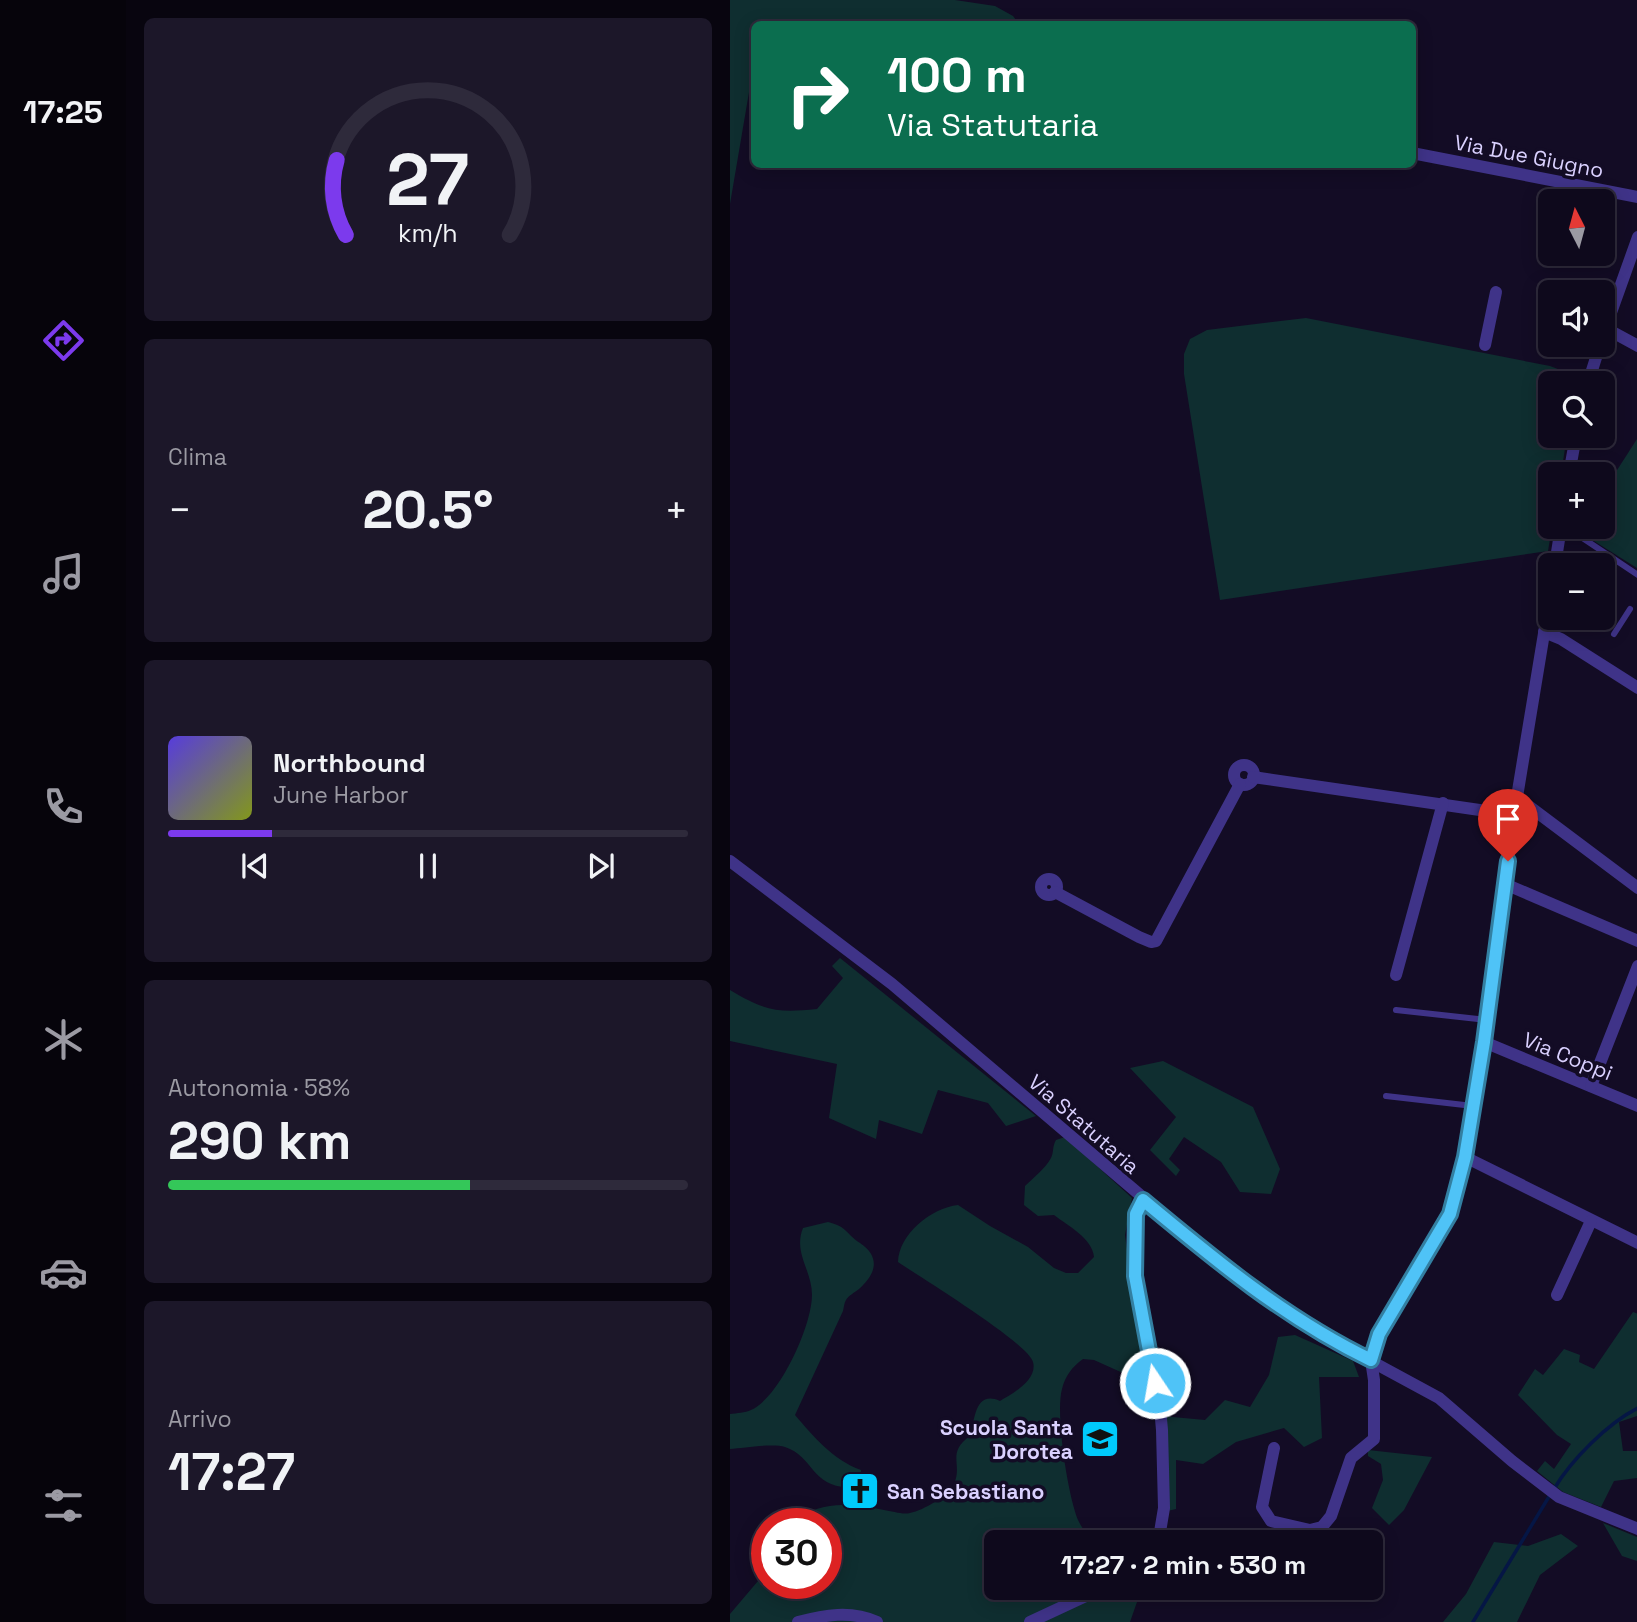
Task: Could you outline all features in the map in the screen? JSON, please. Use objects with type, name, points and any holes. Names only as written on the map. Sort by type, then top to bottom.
[{"type":"street","name":"Via Due Giugno","points":[[1416,154],[1637,197]]},
{"type":"street","points":[[1615,300],[1637,237]]},
{"type":"street","points":[[1485,345],[1496,292]]},
{"type":"street","points":[[1615,336],[1637,346]]},
{"type":"street","points":[[1274,1448],[1263,1507],[1271,1521],[1310,1530],[1322,1527],[1331,1516],[1351,1458],[1374,1439],[1374,1380],[1371,1360],[1379,1334],[1450,1214],[1465,1157],[1484,1042],[1515,815],[1544,632],[1561,639],[1637,688]]},
{"type":"street","points":[[1055,892],[1139,937],[1156,942],[1240,784],[1248,785],[1253,777],[1515,815]]},
{"type":"street","points":[[1518,798],[1637,888]]},
{"type":"street","points":[[1396,975],[1443,803]]},
{"type":"street","name":"Via Statutaria","points":[[730,861],[892,984],[1240,1280],[1343,1346],[1439,1398],[1559,1497],[1637,1529]]},
{"type":"street","points":[[1505,884],[1637,941]]},
{"type":"street","points":[[1591,1086],[1637,966]]},
{"type":"street","name":"Via Coppi","points":[[1484,1042],[1637,1106]]},
{"type":"street","points":[[1465,1157],[1637,1243]]},
{"type":"street","points":[[1143,1200],[1136,1214],[1135,1276],[1159,1397],[1163,1508],[1160,1530]]},
{"type":"street","points":[[1557,1295],[1591,1221]]},
{"type":"street","points":[[1030,1622],[1078,1600]]},
{"type":"street","points":[[798,1622],[844,1614],[877,1622]]},
{"type":"lane","points":[[1584,539],[1637,575]]},
{"type":"lane","points":[[1614,634],[1630,609]]},
{"type":"lane","points":[[1396,1010],[1487,1020]]},
{"type":"lane","points":[[1386,1096],[1473,1106]]},
{"type":"green space","points":[[730,0],[955,0],[995,6],[1017,21],[751,21],[751,81],[730,204]]},
{"type":"green space","points":[[1306,318],[1550,366],[1563,371],[1538,371],[1538,448],[1565,448],[1563,462],[1538,462],[1538,539],[1550,539],[1548,551],[1220,600],[1184,374],[1184,354],[1190,339],[1207,330]]},
{"type":"green space","points":[[1637,439],[1637,568],[1591,539],[1615,539],[1615,473]]},
{"type":"green space","points":[[840,958],[1036,1116],[1006,1126],[988,1103],[938,1090],[922,1134],[879,1120],[876,1139],[829,1118],[837,1064],[730,1041],[730,990],[772,1009],[817,1009],[843,978],[832,966]]},
{"type":"green space","points":[[1163,1061],[1253,1107],[1280,1169],[1271,1194],[1240,1192],[1221,1162],[1184,1137],[1169,1159],[1180,1170],[1176,1176],[1150,1150],[1176,1117],[1130,1068]]},
{"type":"green space","points":[[1065,1137],[1132,1198],[1125,1235],[1143,1364],[1141,1376],[1134,1378],[1094,1360],[1083,1359],[1070,1372],[1065,1380],[1060,1401],[1061,1435],[1070,1493],[1084,1530],[984,1530],[984,1600],[1144,1600],[1137,1602],[1130,1622],[730,1622],[730,1614],[751,1589],[751,1599],[842,1599],[842,1508],[820,1508],[848,1505],[907,1513],[935,1502],[954,1484],[957,1453],[970,1436],[977,1408],[985,1399],[1000,1401],[1017,1390],[1032,1375],[1033,1362],[1013,1340],[898,1262],[904,1242],[918,1224],[937,1211],[958,1205],[1028,1247],[1054,1268],[1066,1273],[1078,1273],[1094,1257],[1089,1244],[1054,1215],[1038,1216],[1024,1205],[1025,1186],[1049,1162],[1056,1140]]},
{"type":"green space","points":[[828,1222],[843,1228],[867,1248],[874,1266],[865,1283],[845,1301],[843,1311],[795,1415],[833,1454],[861,1470],[861,1477],[848,1487],[827,1482],[802,1457],[785,1447],[730,1449],[730,1414],[749,1411],[762,1403],[783,1376],[800,1341],[807,1324],[812,1295],[801,1254],[803,1228]]},
{"type":"green space","points":[[1633,1312],[1638,1314],[1637,1416],[1619,1422],[1623,1451],[1637,1451],[1637,1478],[1614,1481],[1601,1507],[1563,1492],[1537,1471],[1545,1461],[1554,1469],[1571,1444],[1557,1435],[1518,1395],[1535,1369],[1543,1375],[1564,1349],[1580,1355],[1579,1362],[1594,1369]]},
{"type":"green space","points":[[1295,1335],[1353,1361],[1359,1377],[1319,1377],[1322,1438],[1304,1447],[1284,1428],[1236,1442],[1203,1464],[1176,1460],[1176,1509],[1163,1512],[1162,1416],[1205,1420],[1225,1400],[1250,1407],[1269,1375],[1278,1337]]},
{"type":"green space","points":[[1368,1450],[1432,1457],[1404,1510],[1389,1525],[1372,1508],[1383,1480],[1381,1464],[1368,1456]]},
{"type":"green space","points":[[1603,1523],[1637,1537],[1637,1561],[1622,1556]]},
{"type":"green space","points":[[1561,1534],[1578,1546],[1540,1575],[1517,1622],[1443,1622],[1466,1594],[1494,1542],[1528,1546]]},
{"type":"waterway","points":[[1554,1489],[1591,1443],[1638,1408]]},
{"type":"waterway","points":[[1473,1622],[1550,1495]]},
{"type":"place","name":"Scuola Santa Dorotea","points":[[1100,1439]]},
{"type":"place","name":"San Sebastiano","points":[[860,1491]]},
{"type":"route","points":[[1155,1383],[1135,1276],[1136,1214],[1143,1200],[1240,1280],[1343,1346],[1371,1360],[1379,1334],[1450,1214],[1465,1157],[1484,1042],[1508,861]]}]
